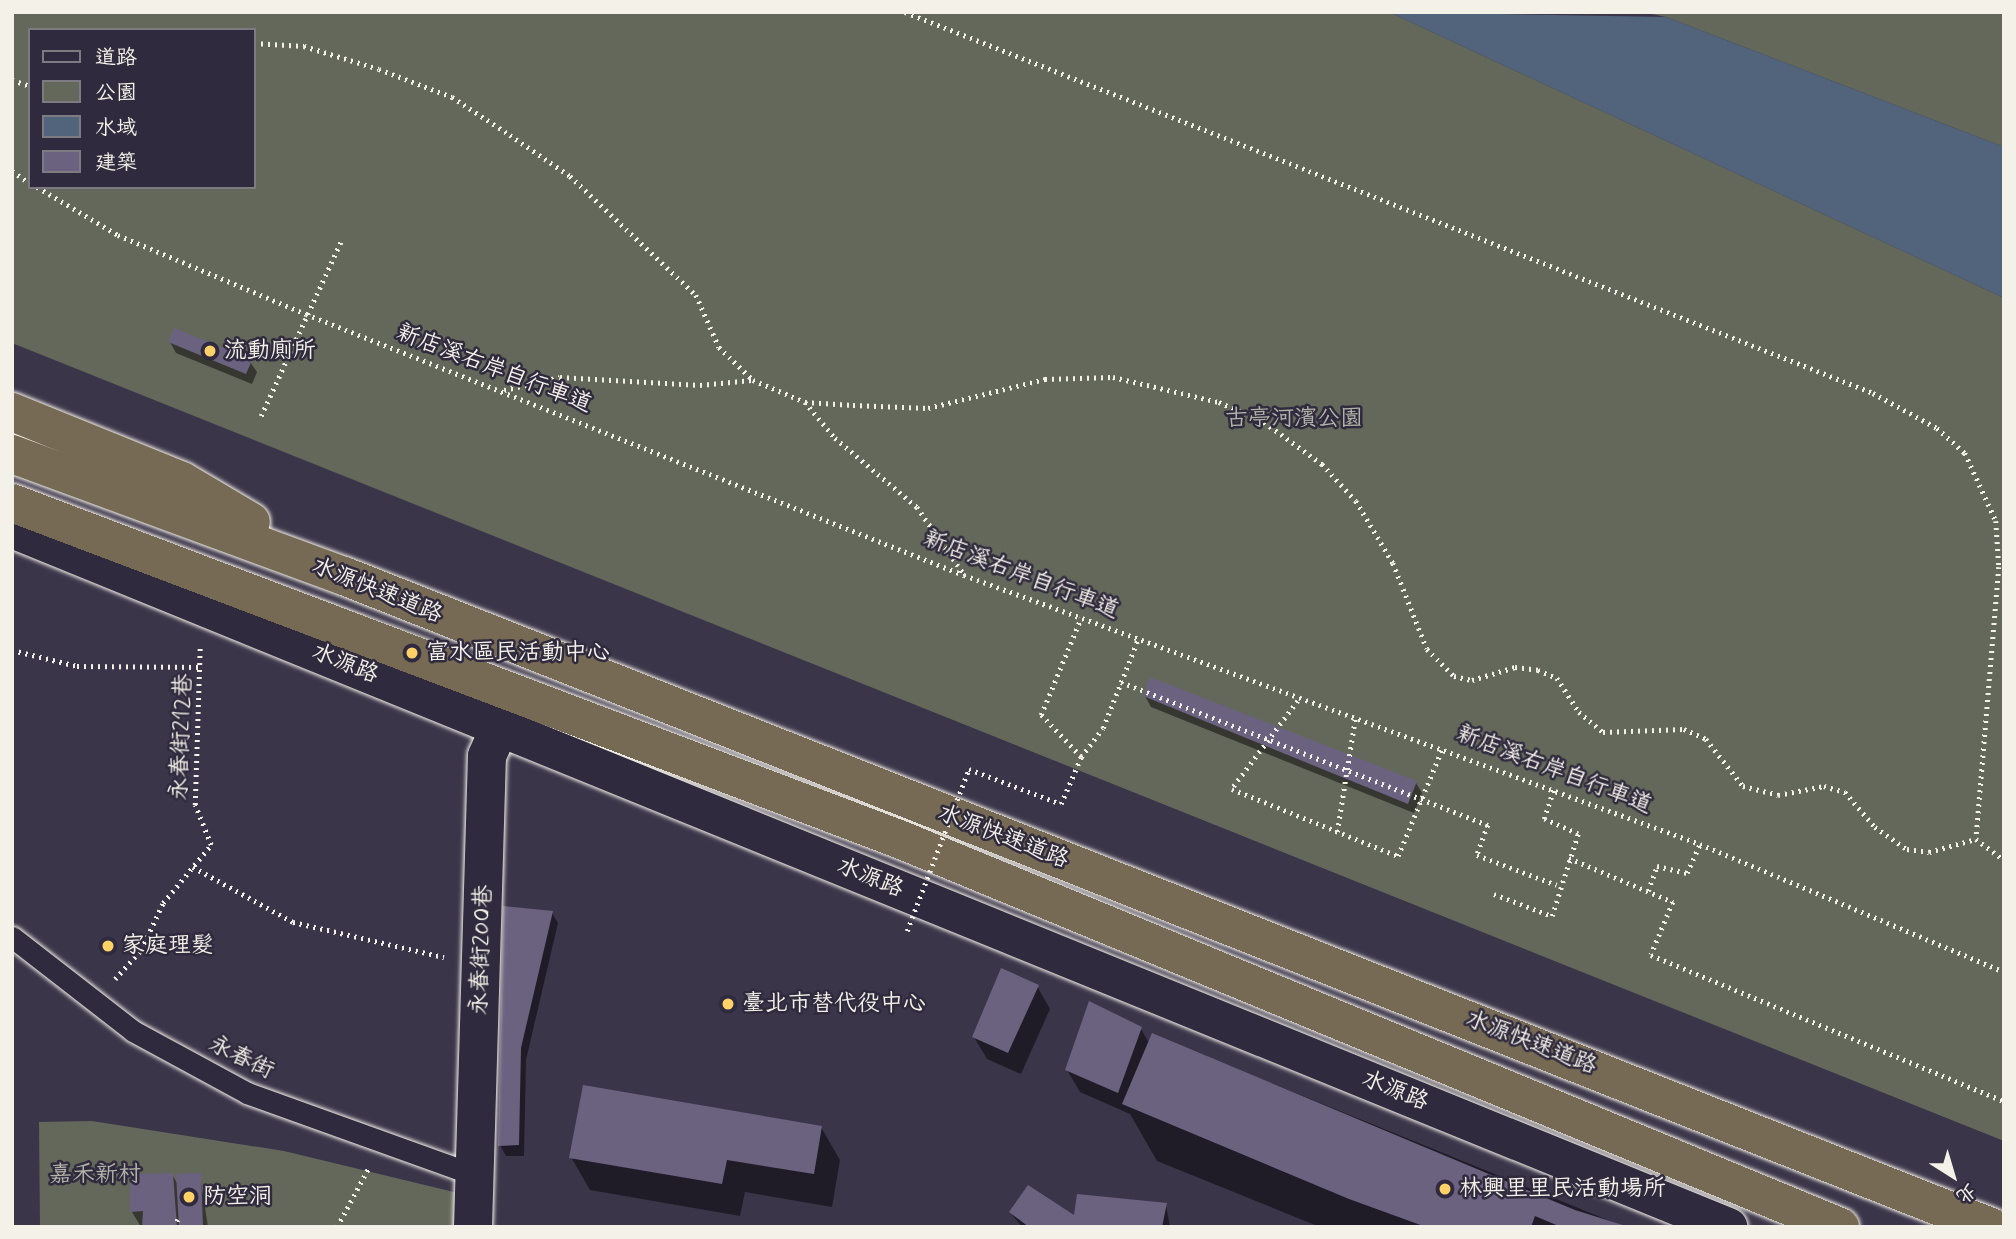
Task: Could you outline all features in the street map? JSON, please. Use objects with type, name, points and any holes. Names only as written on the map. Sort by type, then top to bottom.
[{"type":"highway","points":[[12,412],[182,481],[344,576]]},
{"type":"highway","name":"水源快速道路","points":[[12,454],[344,576],[1991,1227]]},
{"type":"highway","name":"水源快速道路","points":[[12,503],[899,839],[1840,1227]]},
{"type":"street","name":"水源路","points":[[12,529],[1728,1227]]},
{"type":"street","name":"永春街200巷","points":[[473,1227],[487,756],[500,727]]},
{"type":"lane","name":"永春街","points":[[12,937],[133,1031],[247,1093],[475,1175]]},
{"type":"path","points":[[905,12],[1873,393],[1937,428],[1965,453],[1996,521],[1999,567],[1976,839]]},
{"type":"path","points":[[256,43],[304,46],[379,69],[452,97],[510,135],[570,176],[696,295],[719,347],[753,380],[805,402],[928,408],[1045,379],[1113,377],[1219,402],[1264,422],[1322,464],[1356,501],[1393,563],[1427,649],[1454,676],[1472,680],[1515,667],[1538,670],[1557,678],[1578,712],[1603,732],[1684,729],[1706,739],[1743,786],[1778,795],[1824,786],[1845,792],[1875,827],[1907,849],[1929,852],[1976,839]]},
{"type":"path","points":[[12,171],[28,182]]},
{"type":"path","name":"新店溪右岸自行車道","points":[[40,189],[118,235],[306,314],[964,575],[1298,701],[1443,747],[1700,844],[2004,972]]},
{"type":"path","points":[[261,416],[341,241]]},
{"type":"path","points":[[503,391],[559,377],[699,385],[753,380]]},
{"type":"path","points":[[805,402],[835,438],[917,507],[964,575]]},
{"type":"path","points":[[1081,617],[1041,715],[1081,758]]},
{"type":"path","points":[[907,931],[969,769],[1061,804],[1081,758],[1103,728],[1138,639]]},
{"type":"path","name":"永春街212巷","points":[[94,1001],[141,950],[163,903],[211,845],[195,805],[203,667],[200,641]]},
{"type":"path","points":[[12,650],[77,666],[203,667]]},
{"type":"path","points":[[1121,681],[1268,741],[1347,766],[1488,825],[1477,855],[1564,888],[1552,916],[1494,894]]},
{"type":"path","points":[[1298,701],[1232,789],[1398,856],[1443,747]]},
{"type":"path","points":[[1337,832],[1355,719]]},
{"type":"path","points":[[1554,789],[1544,819],[1578,834],[1557,886]]},
{"type":"path","points":[[1976,839],[2004,860]]},
{"type":"path","points":[[1648,891],[1657,866],[1687,873],[1700,844]]},
{"type":"path","points":[[1569,858],[1674,902],[1651,955],[2004,1101]]},
{"type":"path","points":[[193,867],[293,922],[482,966]]},
{"type":"path","points":[[337,1227],[382,1142]]},
{"type":"path","points":[[173,1227],[178,1219]]},
{"type":"green space","name":"古亭河濱公園","points":[[12,12],[1389,12],[2004,298],[2004,1141],[12,343]]},
{"type":"green space","points":[[1643,12],[2004,12],[2004,147],[1666,17]]},
{"type":"green space","name":"嘉禾新村","points":[[92,1121],[284,1151],[458,1193],[456,1227],[40,1227],[39,1122]]},
{"type":"water","points":[[1389,12],[1666,17],[2004,147],[2004,298]]},
{"type":"building","name":"流動廁所","points":[[174,328],[252,360],[246,374],[168,342]]},
{"type":"building","points":[[1150,677],[1417,781],[1408,804],[1143,696]]},
{"type":"building","points":[[503,906],[553,911],[521,1048],[519,1145],[498,1146]]},
{"type":"building","points":[[1001,968],[1039,985],[1008,1053],[972,1037]]},
{"type":"building","points":[[1089,1001],[1142,1027],[1118,1093],[1065,1070]]},
{"type":"building","points":[[1152,1033],[1575,1210],[1629,1227],[1561,1227],[1535,1216],[1531,1227],[1426,1227],[1349,1199],[1122,1104]]},
{"type":"building","points":[[583,1085],[822,1126],[814,1174],[727,1160],[722,1184],[569,1158]]},
{"type":"building","points":[[173,1173],[177,1227],[142,1227],[143,1211],[130,1212],[130,1174]]},
{"type":"building","name":"防空洞","points":[[201,1173],[203,1227],[179,1227],[176,1174]]},
{"type":"building","points":[[1028,1185],[1074,1215],[1077,1194],[1167,1203],[1162,1227],[1029,1227],[1009,1212]]},
{"type":"place","name":"流動廁所","points":[[210,351]]},
{"type":"place","name":"富水區民活動中心","points":[[412,653]]},
{"type":"place","name":"家庭理髮","points":[[108,946]]},
{"type":"place","name":"臺北市替代役中心","points":[[728,1004]]},
{"type":"place","name":"林興里里民活動場所","points":[[1445,1189]]},
{"type":"place","name":"防空洞","points":[[189,1197]]}]
